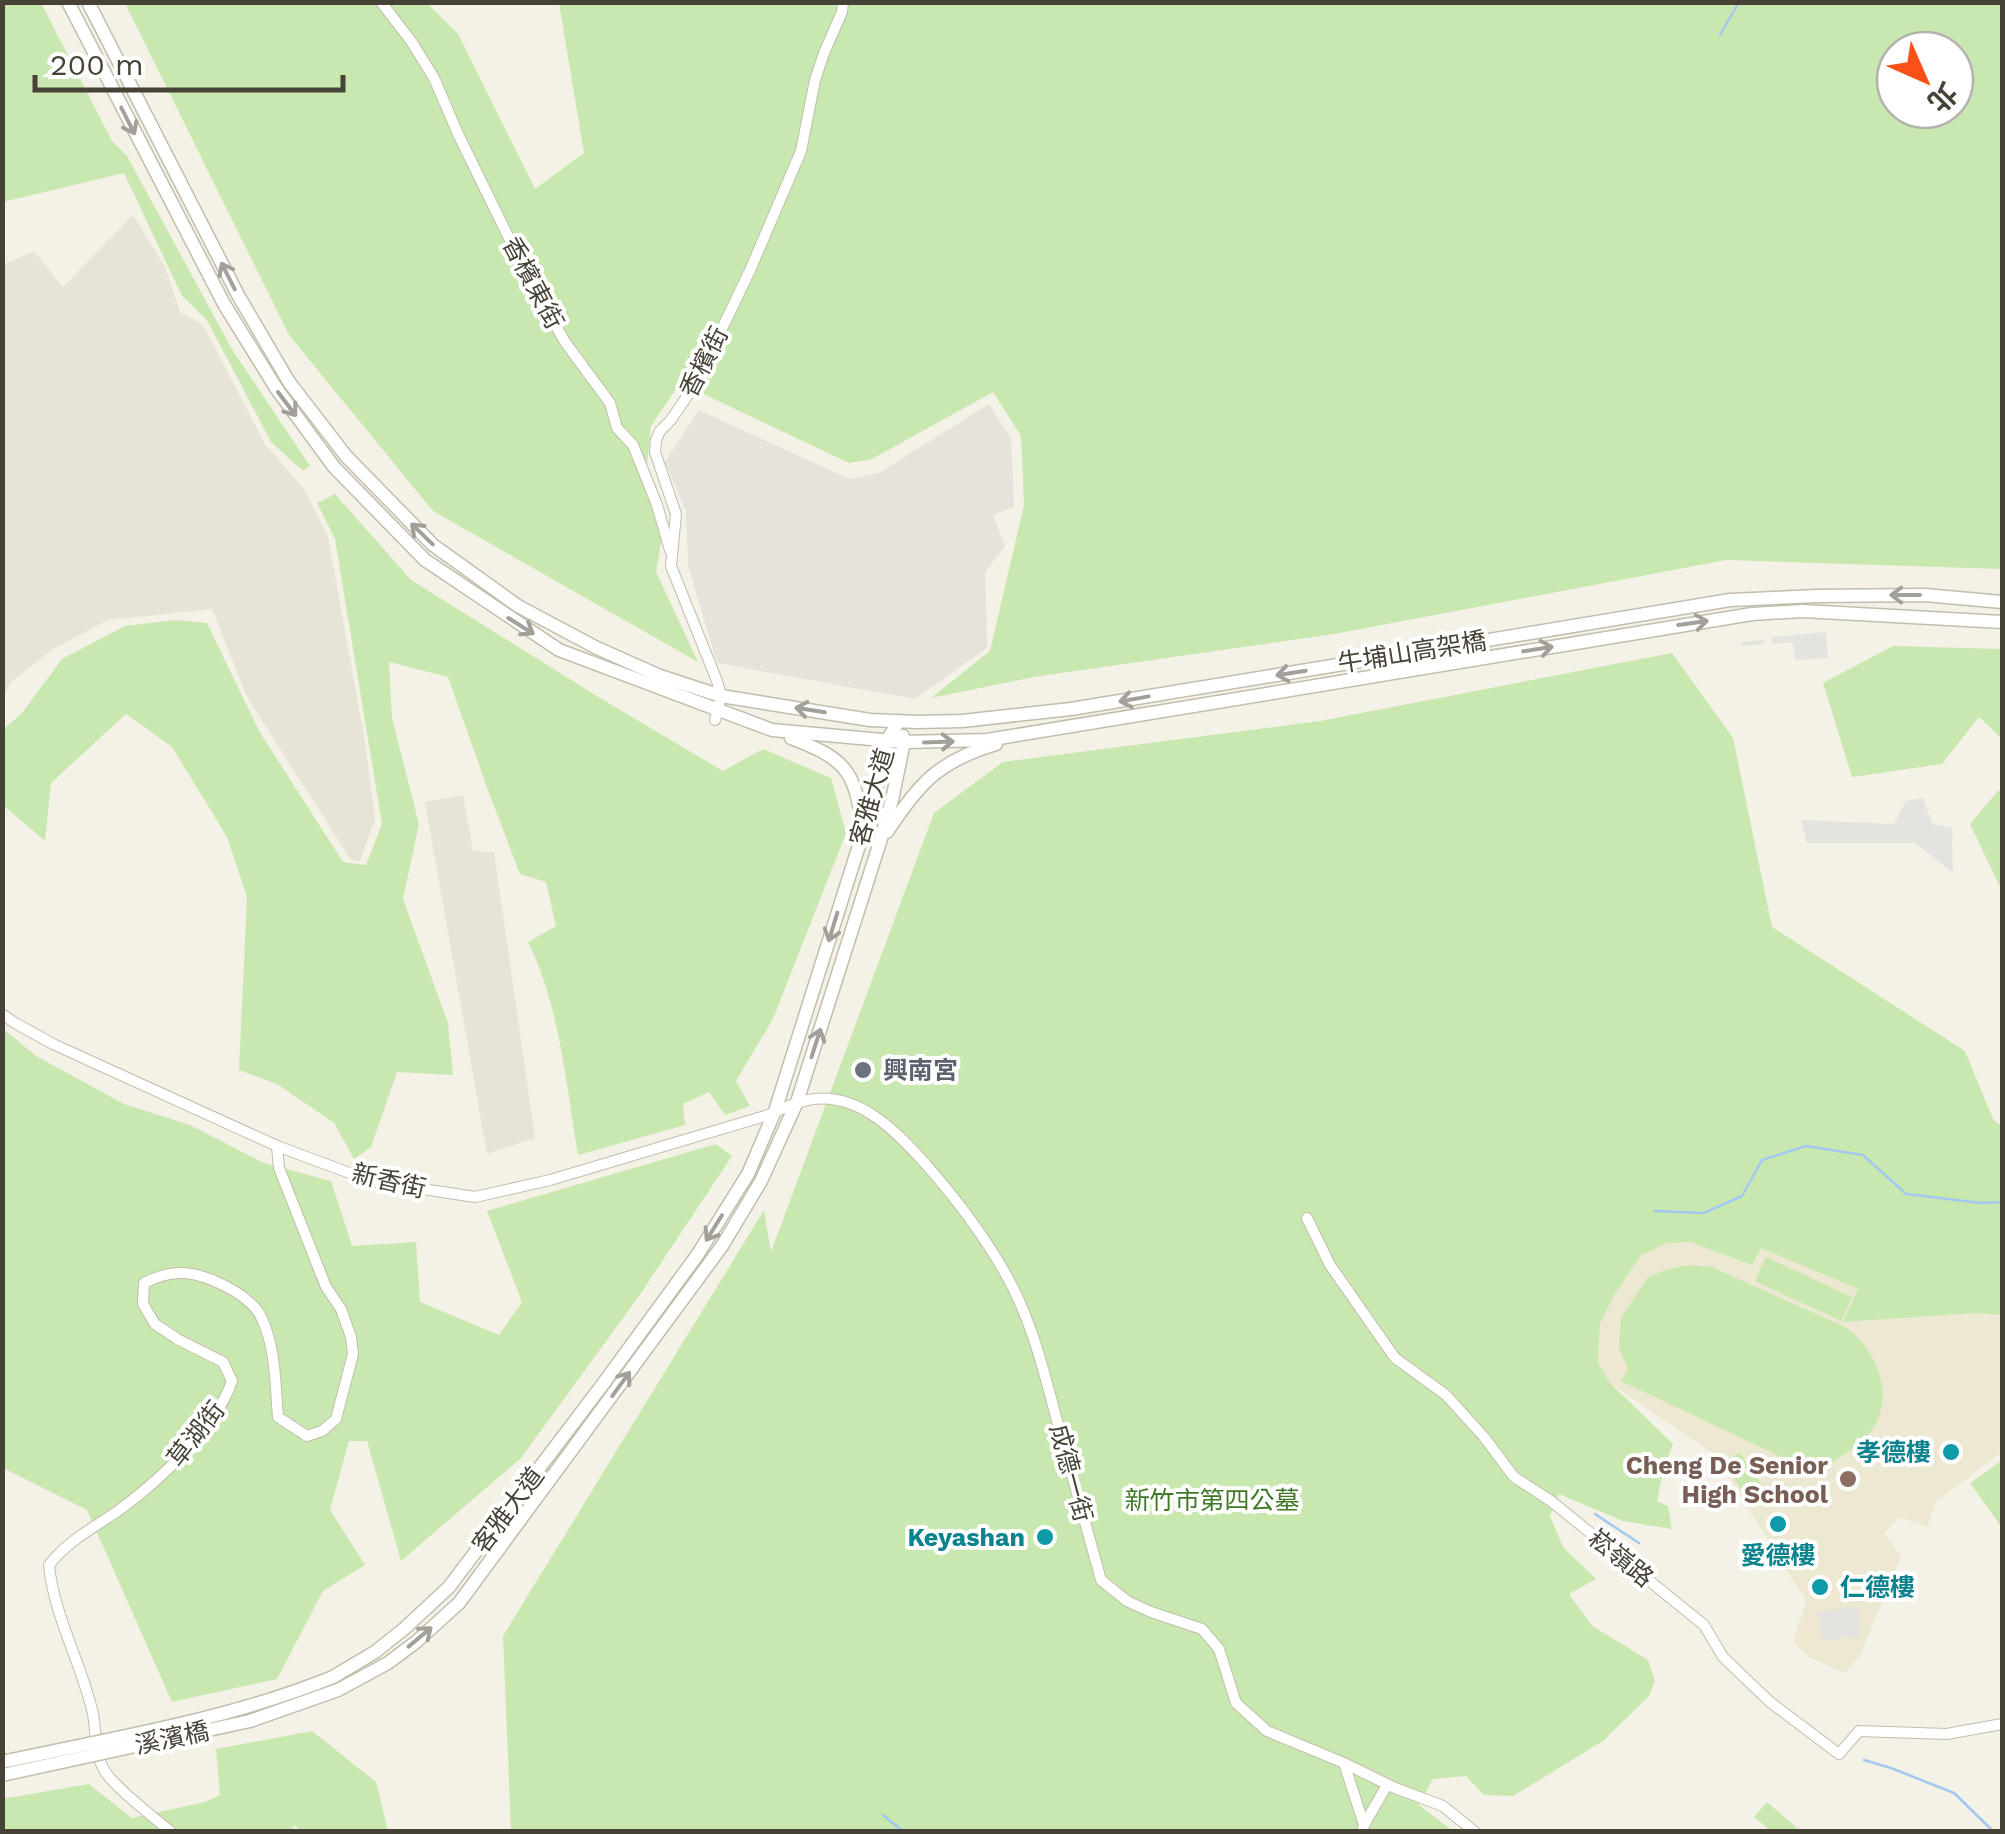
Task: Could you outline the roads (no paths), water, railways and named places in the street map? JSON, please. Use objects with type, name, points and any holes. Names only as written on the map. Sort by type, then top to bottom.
[{"type":"street","points":[[68,2],[224,304],[276,388],[355,490],[425,560],[559,650],[772,730],[837,760],[850,775],[858,795],[863,834]]},
{"type":"street","points":[[88,2],[238,295],[288,382],[346,456],[433,544],[518,606],[660,676],[717,709]]},
{"type":"street","name":"香檳東街","points":[[382,2],[434,78],[538,295],[565,342],[610,403],[617,428],[634,445],[667,537],[671,566]]},
{"type":"street","name":"香檳街","points":[[717,709],[718,681],[671,566],[676,514],[655,452],[656,440],[696,383],[801,151],[815,80],[844,2]]},
{"type":"street","name":"牛埔山高架橋","points":[[717,709],[870,720],[962,721],[1071,710],[1730,600],[1925,595],[2002,602]]},
{"type":"street","name":"牛埔山高架橋","points":[[1030,734],[1688,623],[1769,613],[2002,622]]},
{"type":"street","name":"客雅大道","points":[[336,1684],[449,1588],[698,1254],[748,1174],[775,1111],[874,798],[887,740],[899,720]]},
{"type":"street","name":"客雅大道","points":[[336,1684],[388,1663],[459,1604],[722,1246],[762,1181],[797,1102],[880,842],[904,742],[899,720]]},
{"type":"street","points":[[772,730],[904,742],[987,740],[1030,734]]},
{"type":"street","points":[[880,842],[930,776],[978,749],[1030,734]]},
{"type":"street","name":"新香街","points":[[2,1014],[53,1044],[277,1146],[371,1181],[475,1197],[550,1180],[797,1102]]},
{"type":"street","name":"成德一街","points":[[797,1102],[812,1099],[852,1104],[877,1118],[906,1142],[938,1178],[1006,1274],[1034,1340],[1100,1580],[1139,1606],[1202,1628],[1219,1648],[1236,1704],[1267,1731],[1386,1785],[1443,1806],[1475,1832]]},
{"type":"street","name":"草湖街","points":[[171,1832],[103,1769],[92,1713],[49,1565],[61,1549],[170,1470],[226,1397],[232,1381],[223,1362],[154,1324],[143,1304],[144,1284],[159,1276],[206,1276],[237,1293],[259,1312],[268,1334],[278,1417],[306,1436],[322,1431],[336,1419],[352,1354],[351,1337],[341,1309],[326,1287],[279,1168],[277,1146]]},
{"type":"street","name":"崧嶺路","points":[[1308,1218],[1330,1265],[1395,1358],[1446,1395],[1484,1436],[1514,1478],[1551,1501],[1704,1625],[1723,1657],[1770,1702],[1840,1754],[1858,1731],[1947,1734],[2002,1724]]},
{"type":"street","name":"溪濱橋","points":[[2,1762],[238,1711],[336,1684]]},
{"type":"street","name":"溪濱橋","points":[[2,1775],[250,1721],[336,1684]]},
{"type":"street","points":[[1344,1764],[1363,1828]]},
{"type":"street","points":[[1363,1828],[1386,1785]]},
{"type":"waterway","points":[[1720,35],[1739,2]]},
{"type":"waterway","points":[[1655,1211],[1704,1213],[1742,1196],[1762,1160],[1806,1146],[1863,1155],[1906,1194],[2002,1202]]},
{"type":"waterway","points":[[1595,1514],[1639,1543]]},
{"type":"waterway","points":[[1864,1760],[1954,1793],[1994,1832]]},
{"type":"waterway","points":[[883,1815],[904,1832]]},
{"type":"place","name":"興南宮","points":[[863,1070]]},
{"type":"place","name":"孝德樓","points":[[1951,1452]]},
{"type":"place","name":"Cheng De Senior High School","points":[[1848,1479]]},
{"type":"place","name":"愛德樓","points":[[1778,1524]]},
{"type":"place","name":"Keyashan","points":[[1045,1537]]},
{"type":"place","name":"仁德樓","points":[[1820,1587]]},
{"type":"park label","name":"新竹市第四公墓","points":[[1212,1500]]}]
